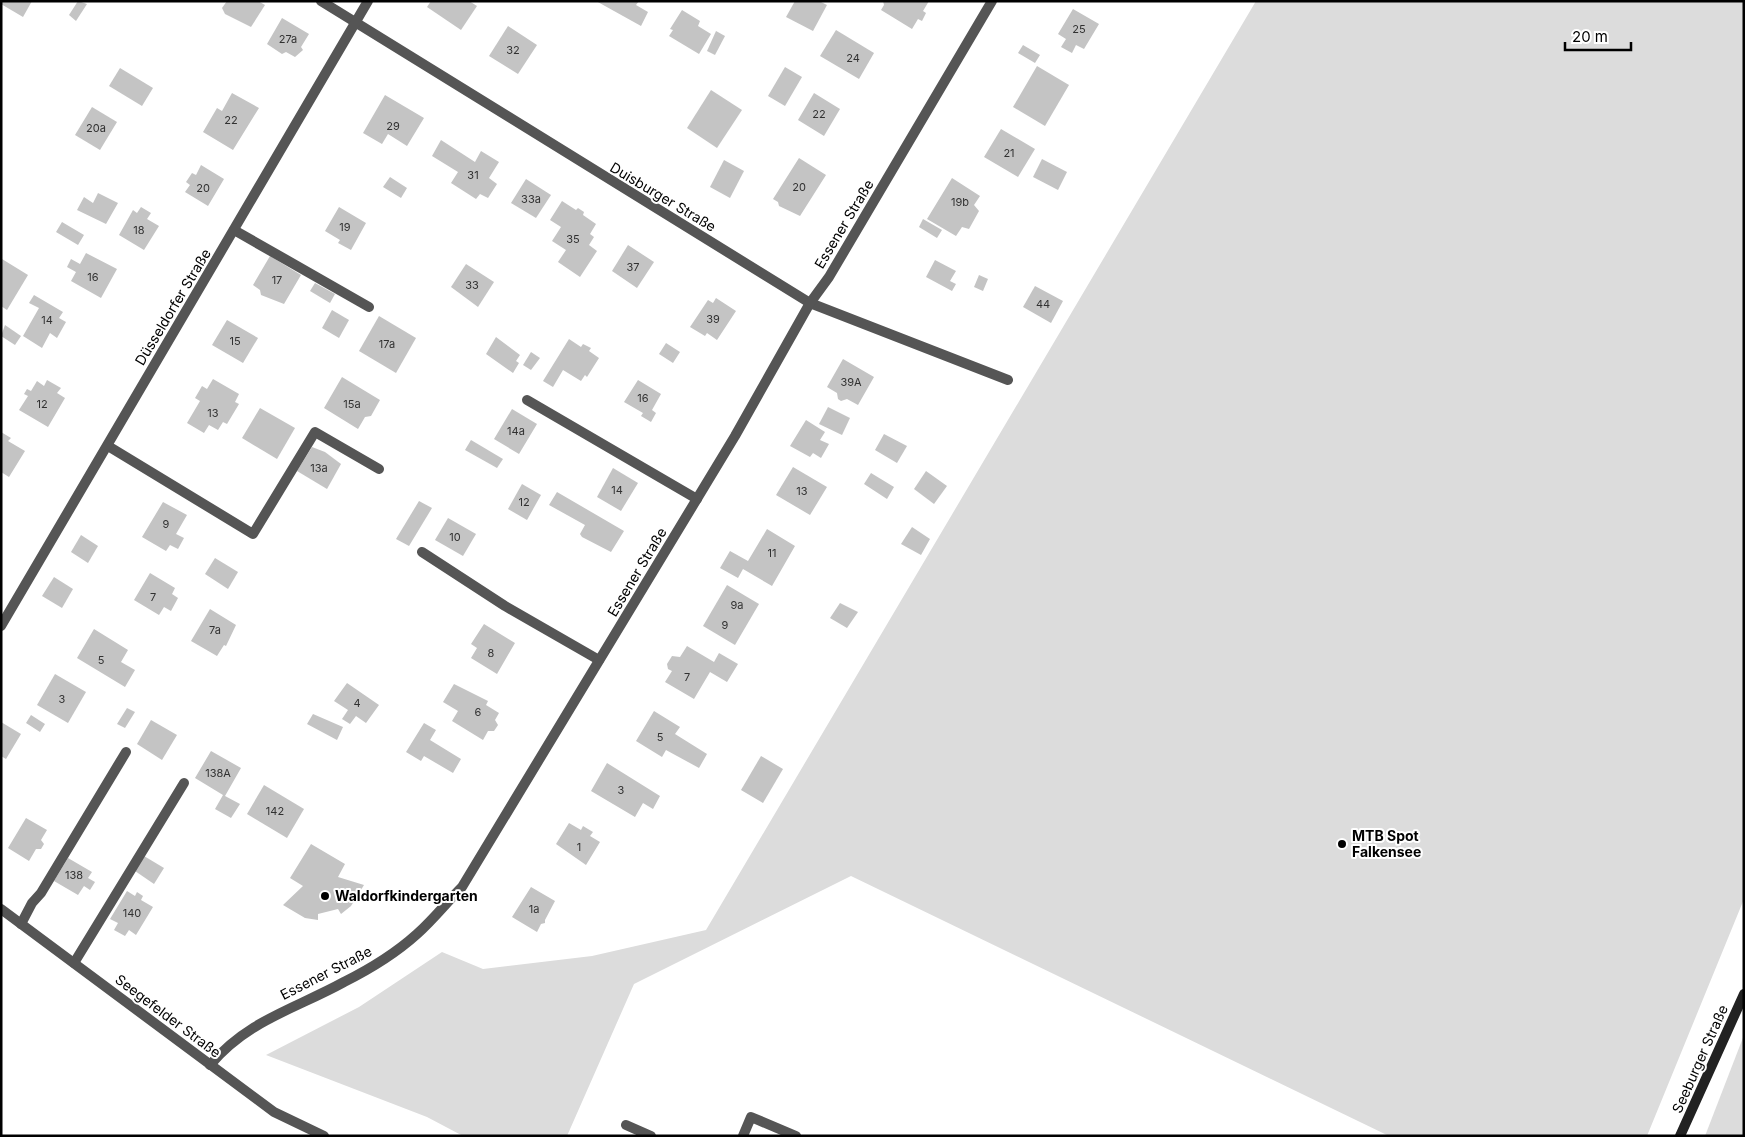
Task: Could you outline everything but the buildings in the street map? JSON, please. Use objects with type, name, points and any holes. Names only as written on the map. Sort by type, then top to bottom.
[{"type":"main road","name":"Seeburger Straße","points":[[1680,1136],[1744,994]]},
{"type":"street","name":"Duisburger Straße","points":[[321,1],[355,24],[810,303],[1008,380]]},
{"type":"street","name":"Düsseldorfer Straße","points":[[1,626],[368,1]]},
{"type":"street","name":"Essener Straße","points":[[210,1065],[226,1045],[266,1019],[344,982],[378,963],[418,933],[462,886],[696,499],[810,303],[834,269],[992,1]]},
{"type":"street","points":[[234,230],[369,307]]},
{"type":"street","points":[[527,400],[696,499]]},
{"type":"street","points":[[108,446],[253,534],[314,432],[379,469]]},
{"type":"street","points":[[422,552],[505,606],[599,660]]},
{"type":"street","points":[[21,924],[32,903],[41,893],[126,752]]},
{"type":"street","points":[[74,963],[184,783]]},
{"type":"street","name":"Seegefelder Straße","points":[[1,909],[274,1112],[324,1136]]},
{"type":"street","points":[[743,1136],[751,1117],[796,1136]]},
{"type":"street","points":[[626,1125],[651,1136]]},
{"type":"shaded area","points":[[1256,1],[1744,1],[1744,899],[1647,1136],[1389,1136],[851,876],[634,984],[567,1136],[463,1136],[427,1117],[266,1055],[359,1007],[442,952],[483,969],[592,956],[706,930]]},
{"type":"shaded area","points":[[1744,1035],[1744,1136],[1705,1136]]},
{"type":"place","name":"MTB Spot Falkensee","points":[[1342,844]]},
{"type":"place","name":"Waldorfkindergarten","points":[[325,896]]}]
